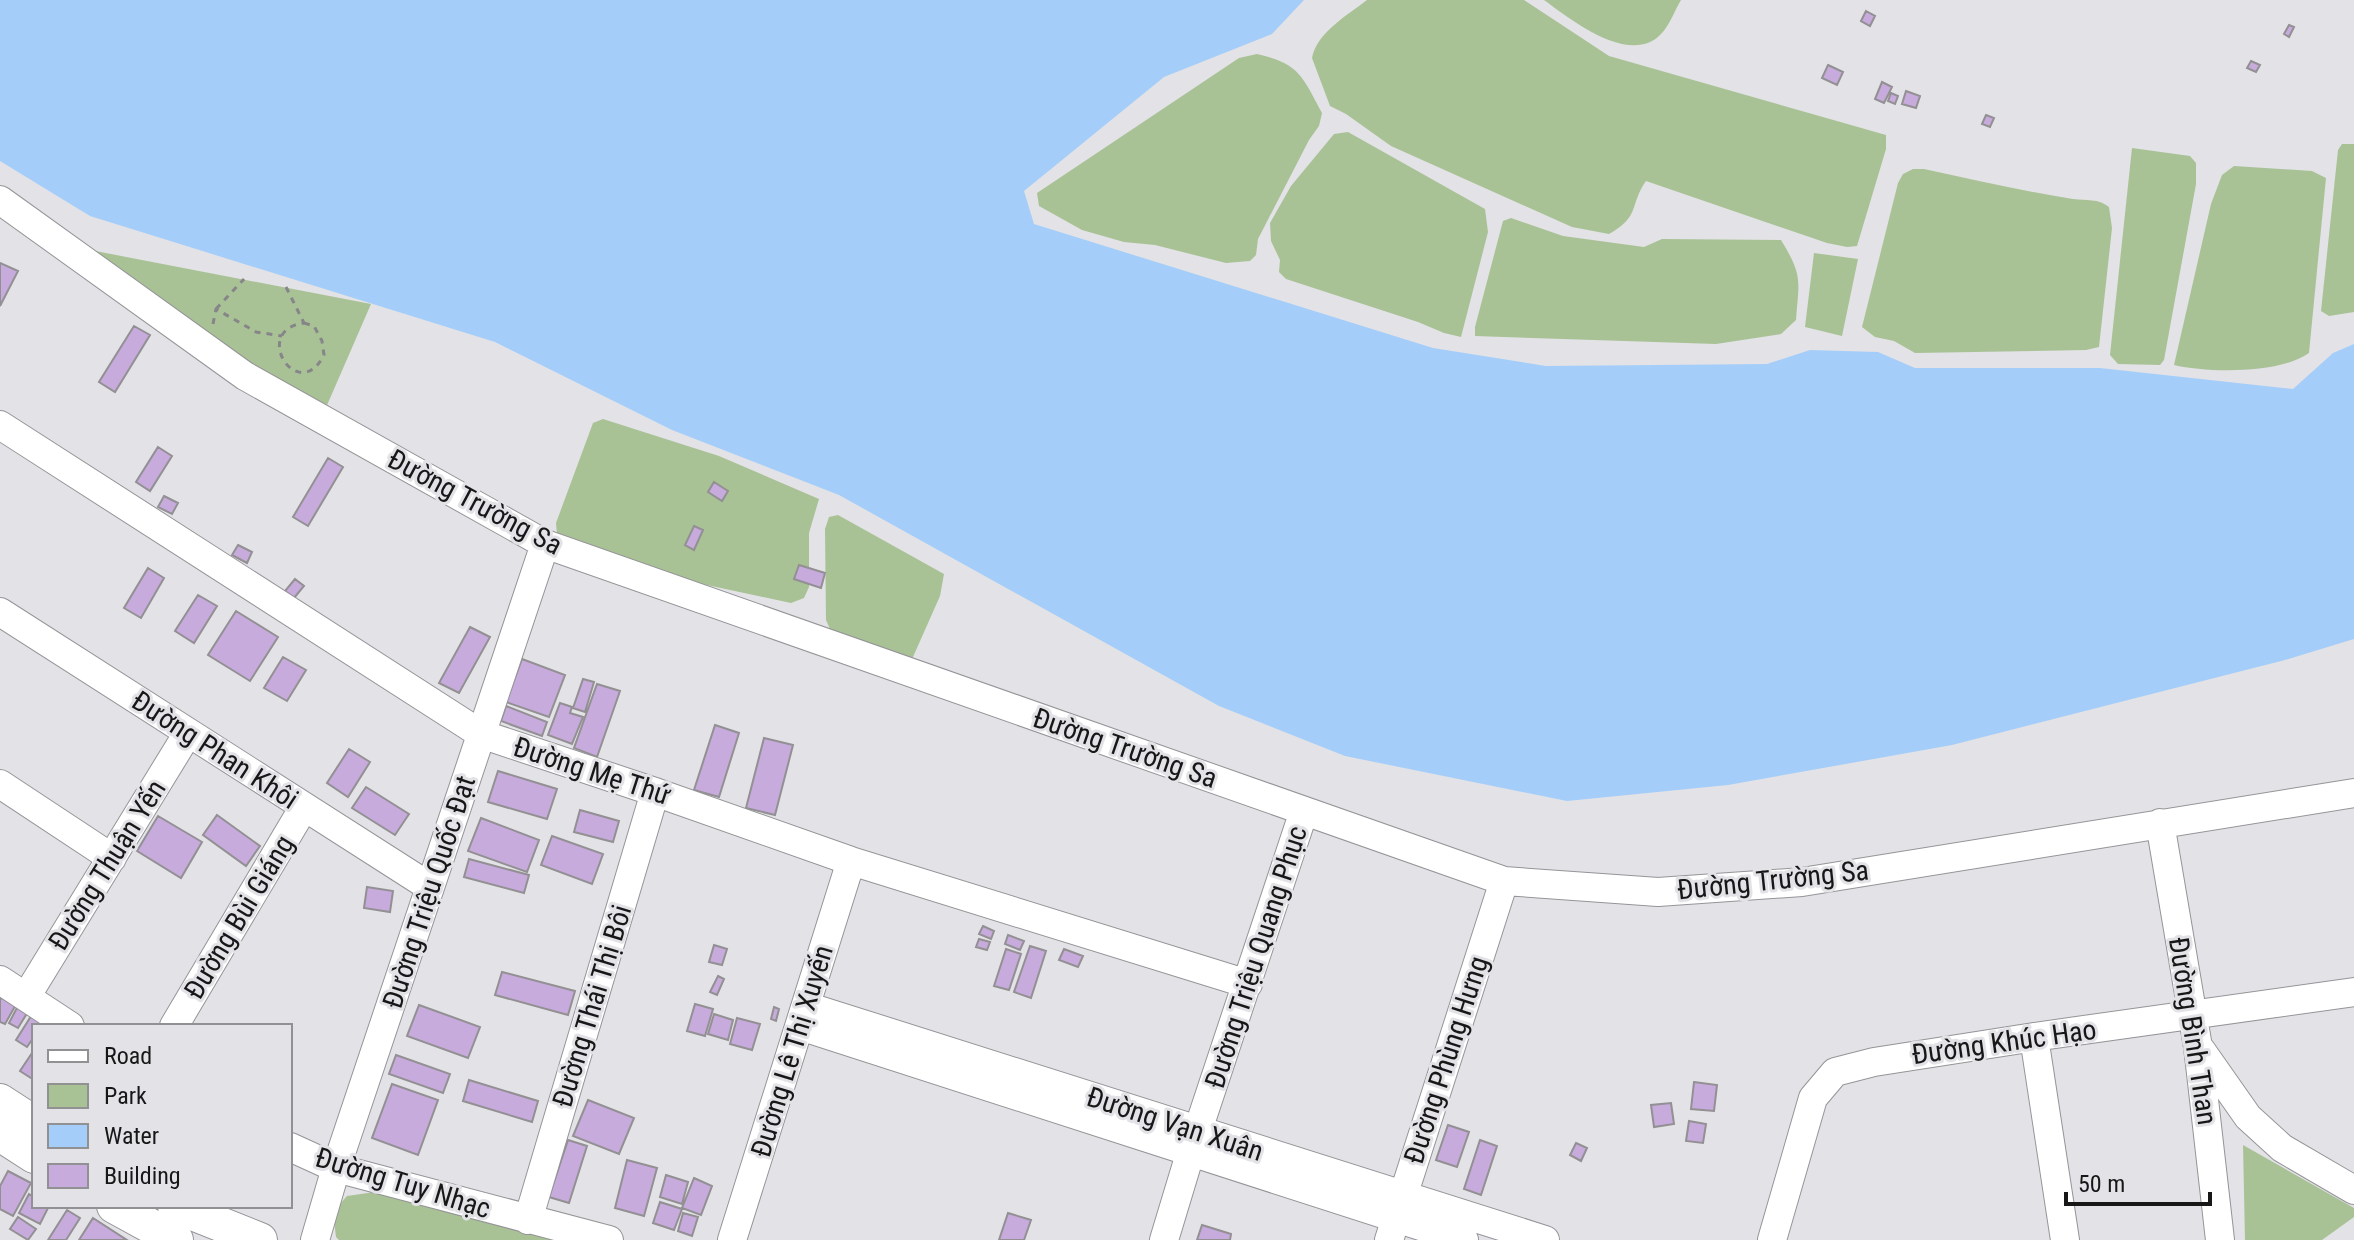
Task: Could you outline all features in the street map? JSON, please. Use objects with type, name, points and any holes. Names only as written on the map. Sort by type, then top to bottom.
[{"type":"main road","points":[[0,1101],[32,1122]]},
{"type":"main road","points":[[0,1134],[32,1155]]},
{"type":"main road","points":[[118,1208],[171,1233],[260,1240]]},
{"type":"street","name":"Đường Trường Sa","points":[[0,200],[245,376],[545,544],[1504,881],[1658,892],[1802,882],[2354,793]]},
{"type":"street","name":"Đường Mẹ Thứ","points":[[0,425],[481,734],[851,861],[1248,984]]},
{"type":"street","name":"Đường Triệu Quốc Đạt","points":[[315,1240],[336,1168],[545,544]]},
{"type":"street","name":"Đường Phan Khôi","points":[[0,612],[430,887]]},
{"type":"street","name":"Đường Thuận Yến","points":[[26,997],[188,733]]},
{"type":"street","points":[[0,784],[112,858]]},
{"type":"street","name":"Đường Thái Thị Bôi","points":[[528,1220],[655,792]]},
{"type":"street","name":"Đường Bùi Giáng","points":[[175,1024],[304,807]]},
{"type":"street","name":"Đường Triệu Quang Phục","points":[[1164,1240],[1304,811]]},
{"type":"street","name":"Đường Bình Than","points":[[2160,823],[2198,1047],[2220,1240]]},
{"type":"street","name":"Đường Lê Thị Xuyến","points":[[732,1240],[851,861]]},
{"type":"street","name":"Đường Phùng Hưng","points":[[1396,1219],[1504,881]]},
{"type":"street","points":[[0,980],[67,1024]]},
{"type":"street","name":"Đường Khúc Hạo","points":[[1772,1240],[1813,1098],[1835,1072],[1874,1062],[2034,1037],[2354,992]]},
{"type":"street","name":"Đường Vạn Xuân","points":[[803,1016],[1194,1142],[1396,1219],[1464,1240]]},
{"type":"street","points":[[2034,1037],[2065,1240]]},
{"type":"street","points":[[2198,1047],[2248,1117],[2282,1148],[2354,1190]]},
{"type":"street","name":"Đường Tuy Nhạc","points":[[292,1148],[336,1168],[609,1240]]},
{"type":"street","name":"Đường Vạn Xuân","points":[[1396,1219],[1545,1240]]},
{"type":"path","points":[[209,351],[216,309],[244,279]]},
{"type":"path","points":[[286,287],[304,323]]},
{"type":"path","points":[[216,309],[256,332],[282,336]]},
{"type":"path","points":[[304,323],[314,326],[319,333],[324,355],[307,373],[293,371],[281,357],[279,339],[282,336],[291,327],[304,323]]},
{"type":"green space","points":[[1367,0],[1524,0],[1609,56],[1886,135],[1886,149],[1857,246],[1827,243],[1646,181],[1630,216],[1619,228],[1609,234],[1572,227],[1391,146],[1330,106],[1312,58],[1327,32]]},
{"type":"green space","points":[[1544,0],[1681,0],[1662,33],[1649,42],[1634,45],[1601,37]]},
{"type":"green space","points":[[1257,54],[1282,62],[1298,73],[1322,113],[1319,126],[1258,239],[1256,255],[1250,261],[1226,263],[1155,245],[1124,242],[1082,230],[1039,206],[1037,193],[1239,58]]},
{"type":"green space","points":[[1348,132],[1485,209],[1488,232],[1461,337],[1286,279],[1279,272],[1280,260],[1271,241],[1270,223],[1291,186],[1334,134]]},
{"type":"green space","points":[[2342,144],[2354,144],[2354,312],[2329,316],[2321,311],[2338,150]]},
{"type":"green space","points":[[2132,148],[2190,156],[2196,163],[2196,184],[2164,360],[2160,365],[2118,364],[2110,355]]},
{"type":"green space","points":[[2234,166],[2312,171],[2326,178],[2309,353],[2280,365],[2243,370],[2174,365],[2211,204],[2222,175]]},
{"type":"green space","points":[[1913,169],[2096,201],[2109,207],[2112,228],[2099,347],[2086,350],[1915,353],[1894,341],[1875,337],[1862,327],[1898,183],[1903,174]]},
{"type":"green space","points":[[1511,218],[1563,236],[1644,247],[1662,239],[1781,240],[1798,278],[1796,320],[1781,334],[1716,344],[1475,336],[1503,221]]},
{"type":"green space","points":[[90,250],[371,304],[321,419]]},
{"type":"green space","points":[[1814,253],[1858,259],[1842,336],[1805,327]]},
{"type":"green space","points":[[603,419],[719,456],[819,499],[809,533],[809,587],[804,598],[791,603],[660,575],[557,534],[556,523],[593,423]]},
{"type":"green space","points":[[838,515],[944,574],[940,596],[909,666],[830,629],[826,620],[825,529],[829,517]]},
{"type":"green space","points":[[2243,1145],[2354,1208],[2354,1217],[2322,1240],[2245,1240]]},
{"type":"green space","points":[[375,1192],[552,1240],[339,1240],[333,1212],[347,1196]]},
{"type":"water","points":[[0,0],[1304,0],[1272,34],[1164,77],[1024,191],[1034,224],[1433,348],[1546,366],[1767,364],[1810,350],[1878,352],[1915,368],[2100,368],[2293,389],[2333,353],[2354,344],[2354,639],[2285,660],[1952,745],[1728,785],[1567,801],[1345,756],[1219,706],[839,495],[672,430],[495,342],[90,216],[0,161]]},
{"type":"building","points":[[1866,11],[1875,16],[1870,26],[1861,21]]},
{"type":"building","points":[[2289,25],[2294,27],[2289,37],[2284,34]]},
{"type":"building","points":[[2251,61],[2260,65],[2256,72],[2247,68]]},
{"type":"building","points":[[1828,65],[1843,72],[1837,85],[1822,78]]},
{"type":"building","points":[[1882,82],[1892,87],[1884,103],[1875,99]]},
{"type":"building","points":[[1906,91],[1920,96],[1916,108],[1902,104]]},
{"type":"building","points":[[1891,93],[1898,96],[1895,104],[1888,101]]},
{"type":"building","points":[[1986,115],[1994,118],[1990,127],[1982,124]]},
{"type":"building","points":[[0,263],[18,271],[0,306]]},
{"type":"building","points":[[134,326],[150,335],[115,392],[99,382]]},
{"type":"building","points":[[158,447],[172,456],[150,491],[136,482]]},
{"type":"building","points":[[328,458],[343,467],[308,526],[293,517]]},
{"type":"building","points":[[714,482],[728,491],[722,501],[708,492]]},
{"type":"building","points":[[164,496],[178,503],[172,514],[158,507]]},
{"type":"building","points":[[694,526],[703,530],[694,550],[685,545]]},
{"type":"building","points":[[238,545],[252,552],[247,563],[232,555]]},
{"type":"building","points":[[799,565],[825,573],[821,588],[794,579]]},
{"type":"building","points":[[148,568],[164,578],[141,618],[124,608]]},
{"type":"building","points":[[295,579],[304,586],[294,598],[285,591]]},
{"type":"building","points":[[198,595],[217,606],[194,643],[175,631]]},
{"type":"building","points":[[236,611],[278,637],[250,681],[208,655]]},
{"type":"building","points":[[470,627],[490,637],[459,693],[439,683]]},
{"type":"building","points":[[283,657],[306,670],[287,701],[264,688]]},
{"type":"building","points":[[522,659],[565,675],[549,717],[506,702]]},
{"type":"building","points":[[583,679],[594,682],[585,712],[573,708]]},
{"type":"building","points":[[597,684],[620,691],[597,757],[574,748]]},
{"type":"building","points":[[560,703],[572,707],[570,713],[583,717],[572,744],[548,735]]},
{"type":"building","points":[[506,706],[547,722],[542,736],[501,721]]},
{"type":"building","points":[[715,725],[739,733],[719,797],[694,790]]},
{"type":"building","points":[[764,738],[793,745],[775,815],[746,808]]},
{"type":"building","points":[[349,749],[370,762],[348,797],[327,783]]},
{"type":"building","points":[[498,771],[557,789],[547,819],[488,802]]},
{"type":"building","points":[[366,787],[409,814],[395,835],[352,808]]},
{"type":"building","points":[[580,810],[619,821],[613,842],[574,832]]},
{"type":"building","points":[[217,815],[260,846],[246,866],[203,835]]},
{"type":"building","points":[[158,816],[202,842],[181,878],[137,851]]},
{"type":"building","points":[[481,818],[539,840],[527,872],[468,851]]},
{"type":"building","points":[[552,836],[603,854],[592,884],[541,865]]},
{"type":"building","points":[[469,859],[529,875],[524,893],[464,877]]},
{"type":"building","points":[[367,887],[393,891],[390,912],[364,908]]},
{"type":"building","points":[[983,926],[994,931],[991,939],[979,934]]},
{"type":"building","points":[[1008,935],[1024,941],[1020,950],[1005,944]]},
{"type":"building","points":[[979,939],[990,942],[987,950],[976,947]]},
{"type":"building","points":[[714,945],[727,949],[722,965],[709,962]]},
{"type":"building","points":[[1030,946],[1046,951],[1031,998],[1014,992]]},
{"type":"building","points":[[1006,949],[1021,954],[1009,990],[994,986]]},
{"type":"building","points":[[1064,949],[1083,956],[1078,967],[1059,960]]},
{"type":"building","points":[[502,972],[575,991],[568,1015],[495,995]]},
{"type":"building","points":[[718,976],[724,979],[717,995],[710,992]]},
{"type":"building","points":[[4,994],[18,1001],[5,1024],[0,1022],[0,1000]]},
{"type":"building","points":[[19,1004],[29,1010],[18,1028],[9,1023]]},
{"type":"building","points":[[695,1004],[713,1009],[705,1036],[687,1031]]},
{"type":"building","points":[[419,1005],[480,1027],[468,1058],[407,1036]]},
{"type":"building","points":[[774,1007],[779,1009],[776,1021],[771,1019]]},
{"type":"building","points":[[33,1013],[44,1020],[42,1024],[32,1024],[32,1040],[27,1047],[16,1040]]},
{"type":"building","points":[[714,1014],[733,1020],[728,1040],[708,1034]]},
{"type":"building","points":[[737,1018],[760,1024],[752,1050],[730,1044]]},
{"type":"building","points":[[32,1053],[32,1079],[20,1071]]},
{"type":"building","points":[[396,1055],[450,1074],[443,1093],[389,1074]]},
{"type":"building","points":[[469,1080],[538,1101],[532,1122],[463,1101]]},
{"type":"building","points":[[1694,1082],[1717,1085],[1714,1111],[1691,1109]]},
{"type":"building","points":[[392,1084],[438,1100],[418,1155],[372,1138]]},
{"type":"building","points":[[588,1100],[634,1118],[619,1154],[573,1136]]},
{"type":"building","points":[[1671,1103],[1674,1124],[1654,1127],[1651,1105]]},
{"type":"building","points":[[1689,1121],[1706,1124],[1703,1143],[1686,1141]]},
{"type":"building","points":[[1448,1125],[1469,1132],[1457,1167],[1436,1160]]},
{"type":"building","points":[[568,1140],[587,1146],[569,1203],[549,1197]]},
{"type":"building","points":[[1480,1140],[1497,1146],[1481,1195],[1464,1189]]},
{"type":"building","points":[[1576,1143],[1587,1148],[1581,1161],[1570,1155]]},
{"type":"building","points":[[627,1160],[657,1168],[644,1216],[615,1208]]},
{"type":"building","points":[[8,1171],[31,1183],[13,1216],[0,1209],[0,1186]]},
{"type":"building","points":[[666,1175],[688,1182],[682,1204],[660,1197]]},
{"type":"building","points":[[694,1178],[712,1186],[701,1215],[682,1208]]},
{"type":"building","points":[[29,1194],[32,1196],[32,1208],[48,1208],[40,1224],[19,1213]]},
{"type":"building","points":[[660,1202],[682,1209],[674,1230],[653,1223]]},
{"type":"building","points":[[67,1210],[80,1218],[66,1240],[48,1240]]},
{"type":"building","points":[[683,1213],[698,1217],[692,1236],[678,1231]]},
{"type":"building","points":[[1008,1213],[1031,1220],[1024,1240],[999,1240]]},
{"type":"building","points":[[18,1217],[36,1229],[28,1240],[10,1229]]},
{"type":"building","points":[[93,1218],[127,1240],[79,1240]]},
{"type":"building","points":[[1202,1225],[1231,1234],[1230,1240],[1197,1240]]}]
